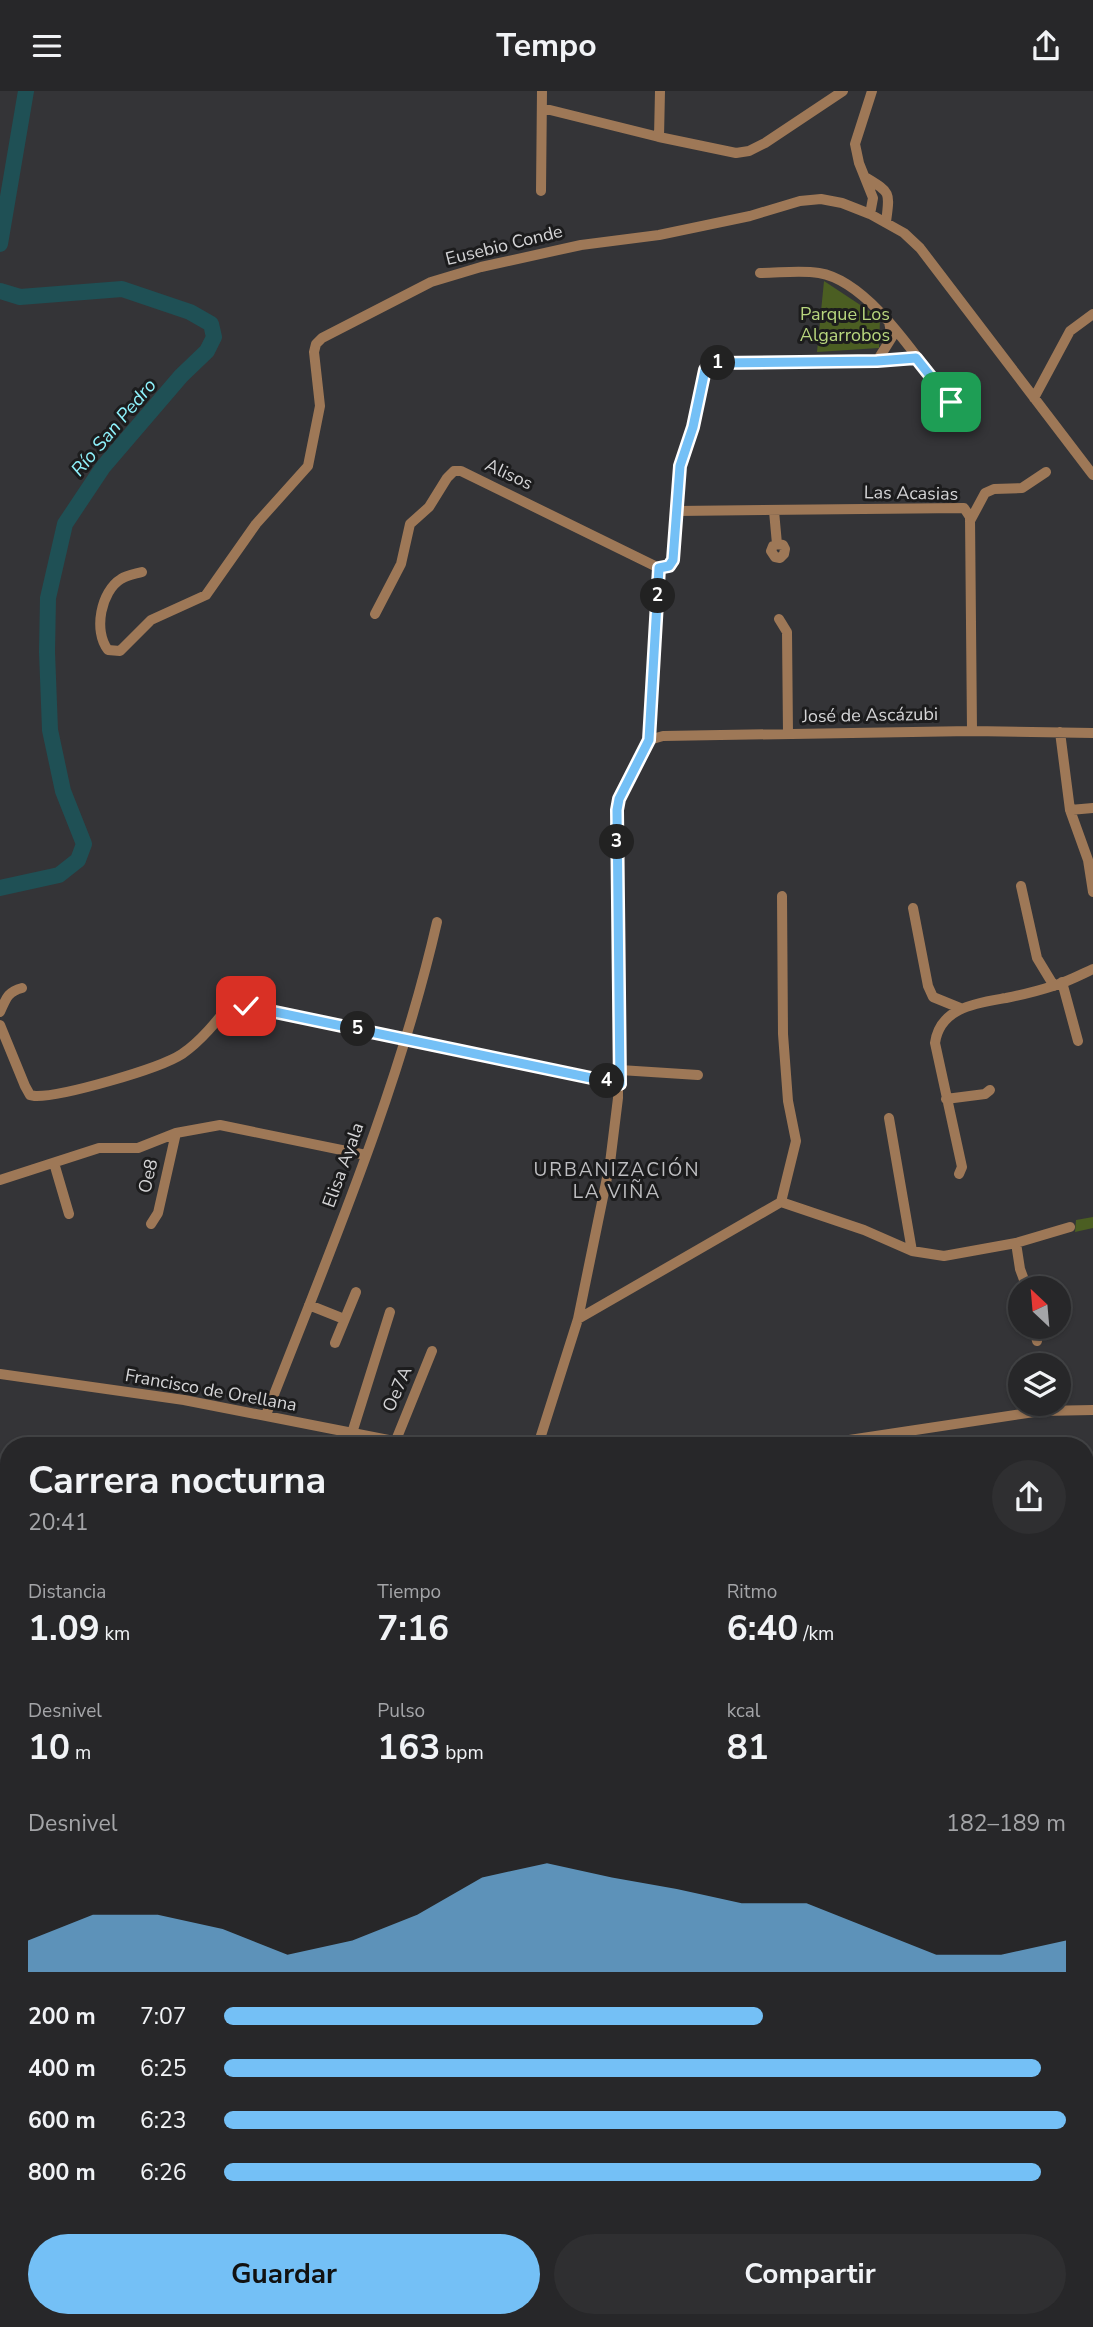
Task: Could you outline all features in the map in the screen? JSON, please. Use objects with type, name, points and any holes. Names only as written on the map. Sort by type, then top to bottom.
[{"type":"street","points":[[541,191],[542,91]]},
{"type":"street","points":[[659,137],[660,91]]},
{"type":"street","points":[[542,108],[736,153],[749,151],[775,136],[843,91]]},
{"type":"street","points":[[870,214],[873,198],[859,163],[855,144],[872,91]]},
{"type":"street","points":[[865,177],[886,190],[886,222]]},
{"type":"street","name":"Eusebio Conde","points":[[142,572],[120,580],[104,600],[102,636],[108,650],[120,651],[151,619],[206,595],[256,524],[308,466],[320,406],[314,359],[316,344],[321,338],[430,282],[481,267],[580,245],[659,235],[800,201],[821,199],[842,203],[870,214],[904,233],[920,248],[1093,475]]},
{"type":"street","points":[[760,273],[820,273],[853,286],[889,320],[951,402]]},
{"type":"street","points":[[1034,398],[1070,331],[1093,314]]},
{"type":"street","points":[[877,361],[892,337],[889,320]]},
{"type":"street","points":[[541,1437],[578,1319],[610,1163],[620,1084],[617,810],[619,799],[649,740],[659,568],[669,566],[673,560],[680,466],[693,427],[705,370],[709,364],[916,358]]},
{"type":"street","name":"Alisos","points":[[374,614],[401,564],[410,524],[429,507],[454,471],[461,471],[519,498],[659,568]]},
{"type":"street","points":[[970,521],[985,493],[994,489],[1022,488],[1046,472]]},
{"type":"street","name":"Las Acasias","points":[[677,511],[964,509],[968,512],[970,521],[972,731]]},
{"type":"street","points":[[774,511],[777,544]]},
{"type":"street","points":[[779,619],[788,632],[789,734]]},
{"type":"street","name":"José de Ascázubi","points":[[649,740],[663,736],[972,731],[1093,733]]},
{"type":"street","points":[[1060,732],[1070,810],[1088,860],[1093,892]]},
{"type":"street","points":[[1070,810],[1093,808]]},
{"type":"street","points":[[1021,886],[1037,958],[1058,984],[1078,1041]]},
{"type":"street","points":[[578,1319],[781,1202],[796,1141],[788,1101],[785,1060],[782,896]]},
{"type":"street","points":[[913,908],[928,986],[933,997],[960,1008]]},
{"type":"street","name":"Elisa Ayala","points":[[266,1415],[366,1155],[406,1040],[437,922]]},
{"type":"street","points":[[959,1174],[962,1167],[935,1042],[936,1030],[960,1008],[1058,984],[1093,969]]},
{"type":"street","points":[[0,1012],[6,996],[22,988]]},
{"type":"street","points":[[0,1025],[30,1095],[42,1096],[90,1085],[170,1061],[192,1046],[231,1003],[620,1084]]},
{"type":"street","points":[[620,1070],[698,1076]]},
{"type":"street","points":[[946,1099],[985,1094],[990,1090]]},
{"type":"street","points":[[889,1118],[912,1251]]},
{"type":"street","points":[[0,1180],[99,1148],[138,1148],[176,1133],[219,1125],[366,1155]]},
{"type":"street","name":"Oe8","points":[[151,1224],[158,1213],[176,1133]]},
{"type":"street","points":[[54,1163],[69,1214]]},
{"type":"street","points":[[781,1202],[864,1230],[912,1251],[944,1256],[1016,1243],[1070,1227]]},
{"type":"street","points":[[1016,1243],[1023,1276]]},
{"type":"street","points":[[335,1343],[356,1292]]},
{"type":"street","points":[[309,1305],[344,1319]]},
{"type":"street","points":[[352,1433],[390,1312]]},
{"type":"street","name":"Oe7A","points":[[397,1437],[432,1351]]},
{"type":"street","name":"Francisco de Orellana","points":[[0,1374],[184,1400],[377,1437]]},
{"type":"street","points":[[879,1437],[1041,1411],[1093,1410]]},
{"type":"green space","name":"Parque Los Algarrobos","points":[[824,281],[880,318],[879,348],[817,352]]},
{"type":"green space","points":[[1093,1217],[1093,1228],[1075,1232],[1076,1220]]},
{"type":"waterway","name":"Río San Pedro","points":[[0,244],[26,91]]},
{"type":"waterway","name":"Río San Pedro","points":[[0,291],[20,297],[122,289],[190,312],[211,324],[214,337],[207,351],[181,376],[103,467],[65,524],[48,598],[50,730],[63,791],[84,844],[78,860],[59,875],[0,888]]},
{"type":"district","name":"URBANIZACIÓN LA VIÑA","points":[[617,1180]]},
{"type":"route","points":[[246,1006],[620,1084],[617,810],[619,799],[649,740],[659,568],[669,566],[673,560],[680,466],[693,427],[705,370],[709,364],[716,363],[916,358],[951,402]]}]
